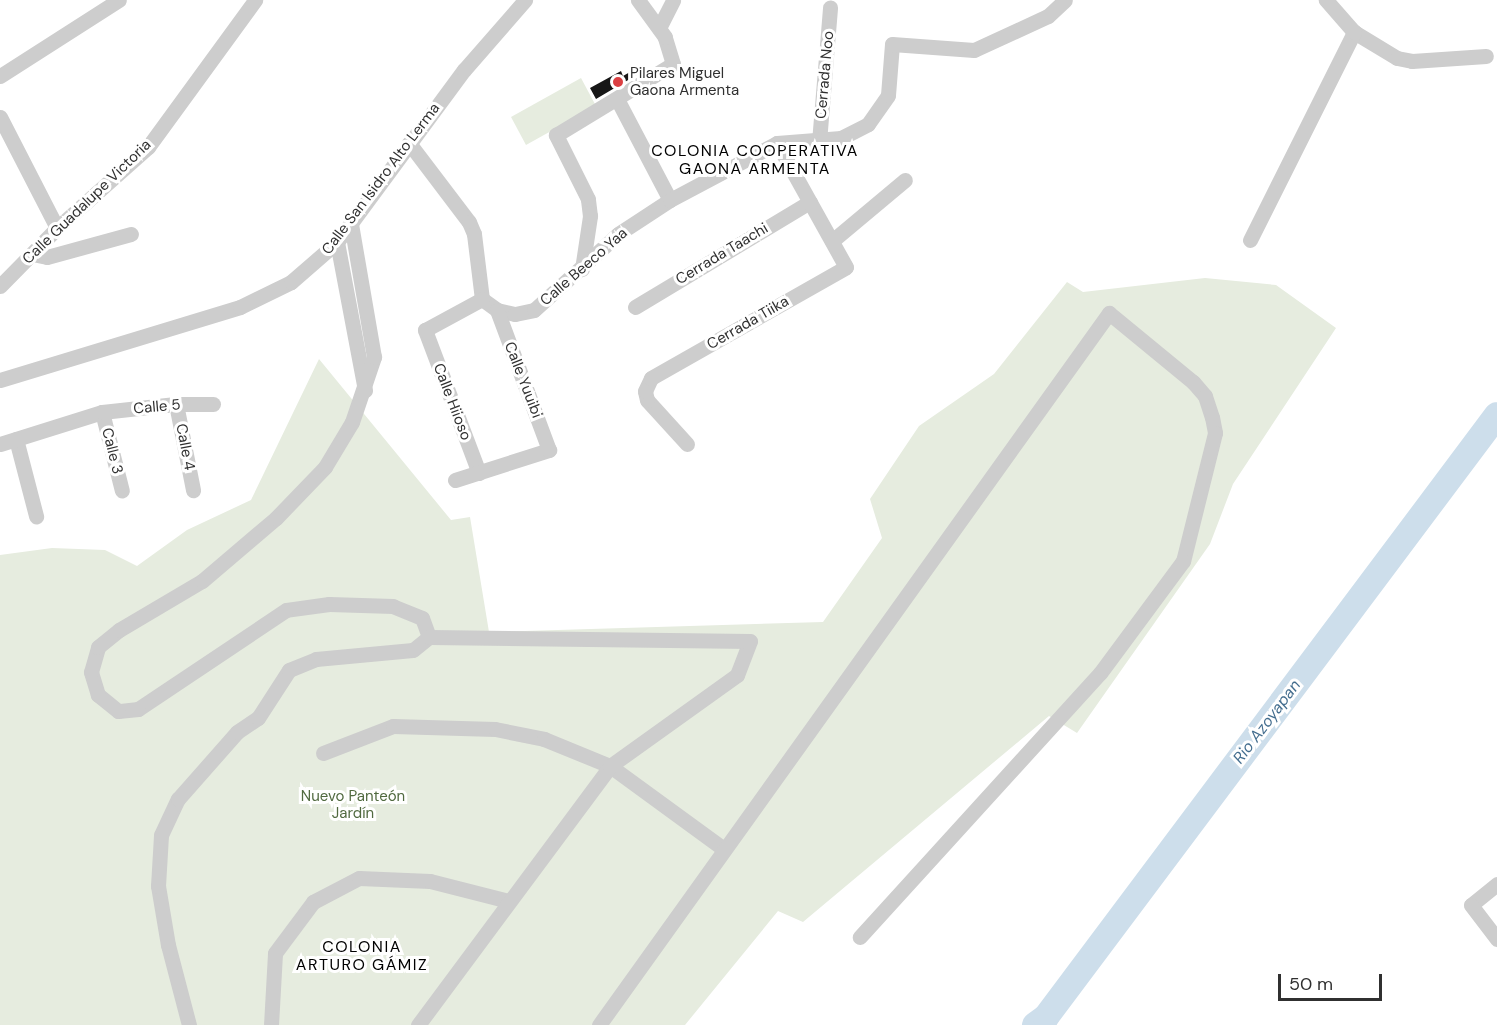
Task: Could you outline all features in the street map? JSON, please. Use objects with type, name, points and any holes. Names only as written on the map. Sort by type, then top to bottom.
[{"type":"street","points":[[0,76],[119,0]]},
{"type":"street","name":"Calle Guadalupe Victoria","points":[[0,286],[57,228],[148,147],[255,0]]},
{"type":"street","name":"Calle San Isidro Alto Lerma","points":[[1,381],[240,307],[291,282],[338,242],[464,70],[525,0]]},
{"type":"street","points":[[582,269],[590,216],[588,199],[556,135],[673,64],[659,28],[638,0]]},
{"type":"street","points":[[659,28],[673,0]]},
{"type":"street","points":[[905,180],[832,241],[777,143],[819,142],[841,138],[868,124],[888,95],[892,44],[974,50],[1048,16],[1065,0]]},
{"type":"street","points":[[1326,0],[1354,32],[1397,58],[1412,61],[1486,56]]},
{"type":"street","name":"Cerrada Noo","points":[[819,142],[830,7]]},
{"type":"street","points":[[1250,240],[1354,32]]},
{"type":"street","points":[[616,99],[670,200]]},
{"type":"street","points":[[0,117],[57,228]]},
{"type":"street","points":[[410,143],[469,222],[474,234],[482,299],[497,310]]},
{"type":"street","name":"Calle Beeco Yaa","points":[[497,310],[514,314],[534,310],[582,269],[618,234],[670,200],[777,143]]},
{"type":"street","name":"Cerrada Taachi","points":[[635,307],[810,202]]},
{"type":"street","points":[[351,224],[374,357],[365,390],[352,422],[325,467],[276,519],[202,581],[112,635],[98,647],[91,672],[98,695],[118,711],[138,709],[286,610],[330,604],[393,606],[422,618],[429,637]]},
{"type":"street","points":[[32,254],[47,258],[131,234]]},
{"type":"street","name":"Cerrada Tiika","points":[[687,444],[647,399],[645,391],[651,378],[846,267],[832,241]]},
{"type":"street","points":[[338,242],[365,390]]},
{"type":"street","name":"Calle Hiioso","points":[[479,473],[425,330],[482,299]]},
{"type":"street","name":"Calle Yuuibi","points":[[479,473],[549,450],[497,310]]},
{"type":"street","points":[[599,1025],[1109,313],[1193,382],[1205,396],[1212,417],[1215,434],[1183,561],[1100,673],[860,937]]},
{"type":"street","name":"Calle 5","points":[[0,444],[102,412],[176,404],[213,404]]},
{"type":"street","name":"Calle 4","points":[[176,404],[193,490]]},
{"type":"street","name":"Calle 3","points":[[102,412],[122,491]]},
{"type":"street","points":[[16,439],[36,516]]},
{"type":"street","points":[[455,480],[479,473]]},
{"type":"street","points":[[189,1025],[168,945],[158,886],[161,835],[178,799],[237,732],[258,718],[289,670],[316,659],[413,650],[429,637],[750,641],[737,675],[610,766],[418,1025]]},
{"type":"street","points":[[323,753],[393,726],[437,725],[495,729],[544,739],[610,766],[724,849]]},
{"type":"street","points":[[271,1025],[275,953],[313,902],[359,878],[430,881],[509,901]]},
{"type":"street","points":[[1497,884],[1471,905],[1497,939]]},
{"type":"green space","points":[[581,78],[596,106],[526,145],[511,117]]},
{"type":"green space","name":"Nuevo Panteón Jardín","points":[[1205,278],[1276,285],[1336,328],[1233,484],[1210,544],[1077,733],[1049,716],[803,922],[778,911],[685,1025],[0,1025],[0,555],[52,548],[105,550],[137,566],[187,530],[251,500],[319,359],[451,520],[470,517],[489,632],[823,622],[882,538],[870,499],[919,426],[994,374],[1067,282],[1083,292]]},
{"type":"building","points":[[637,68],[640,73],[596,99],[590,88],[621,71],[623,76]]},
{"type":"waterway","name":"Rio Azoyapan","points":[[1035,1025],[1046,1017],[1497,415]]},
{"type":"place","name":"Pilares Miguel Gaona Armenta","points":[[618,82]]},
{"type":"district","name":"COLONIA COOPERATIVA GAONA ARMENTA","points":[[755,160]]},
{"type":"district","name":"COLONIA ARTURO GÁMIZ","points":[[362,956]]}]
